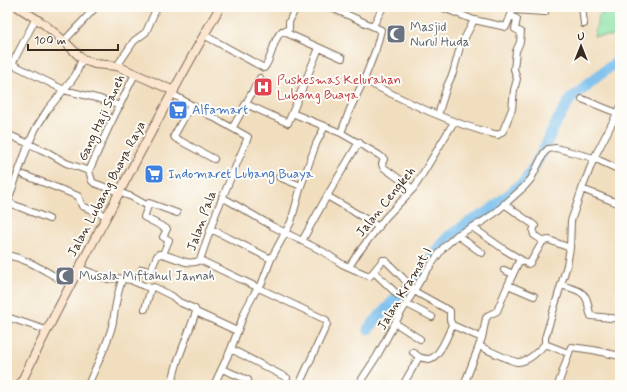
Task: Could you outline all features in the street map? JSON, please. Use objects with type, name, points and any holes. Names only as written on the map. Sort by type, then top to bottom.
[{"type":"main road","points":[[18,7],[36,18],[82,58],[95,64],[117,66],[173,92]]},
{"type":"main road","name":"Jalan Lubang Buaya Raya","points":[[20,385],[70,284],[220,7]]},
{"type":"street","points":[[117,66],[134,41],[146,32],[157,7]]},
{"type":"street","points":[[204,35],[262,68],[265,68],[282,31],[289,29],[289,22],[296,7]]},
{"type":"street","points":[[373,26],[383,7]]},
{"type":"street","points":[[441,7],[474,20],[506,27],[512,11]]},
{"type":"street","points":[[582,7],[584,24]]},
{"type":"street","points":[[64,41],[93,8]]},
{"type":"street","points":[[334,8],[380,29],[381,33],[364,80],[350,109],[341,133]]},
{"type":"street","points":[[364,80],[454,122],[498,135],[503,132],[512,109],[517,79],[514,69],[516,51],[520,42],[521,32],[515,29],[517,18],[512,11]]},
{"type":"street","points":[[512,11],[545,12]]},
{"type":"street","points":[[7,78],[12,64],[36,18]]},
{"type":"street","points":[[438,114],[453,73],[460,47],[474,20]]},
{"type":"street","points":[[282,31],[342,58]]},
{"type":"street","points":[[246,104],[288,122],[319,48]]},
{"type":"street","points":[[49,219],[7,203],[10,184],[40,120],[76,74],[82,58]]},
{"type":"street","points":[[12,64],[64,90],[79,95],[100,99],[120,106]]},
{"type":"street","name":"Gang Haji Saneh","points":[[89,171],[135,74]]},
{"type":"street","points":[[233,128],[260,78]]},
{"type":"street","name":"Jalan Pala","points":[[173,92],[191,105],[248,138],[222,197],[200,260],[326,320],[327,324],[299,385]]},
{"type":"street","points":[[479,346],[517,362],[526,360],[545,344],[545,338],[567,265],[572,222],[582,189],[594,158],[619,111],[582,99]]},
{"type":"street","points":[[191,105],[174,136],[175,138],[214,159]]},
{"type":"street","points":[[292,113],[359,142],[384,158],[382,164],[383,167],[413,189]]},
{"type":"street","name":"Jalan Cengkeh","points":[[349,267],[358,253],[392,211],[413,189],[454,122]]},
{"type":"street","points":[[214,385],[231,348],[245,311],[262,283],[271,259],[286,233],[295,212],[301,186],[316,144],[325,126]]},
{"type":"street","points":[[7,134],[66,163],[89,171],[94,183],[132,197],[148,206]]},
{"type":"street","points":[[302,241],[359,142]]},
{"type":"street","name":"Jalan Kramat I","points":[[358,385],[377,356],[407,304],[412,288],[443,248],[457,236],[490,216],[524,187],[531,179],[544,153],[548,149],[556,148],[594,158]]},
{"type":"street","points":[[594,158],[620,170]]},
{"type":"street","points":[[24,175],[78,196],[82,206],[107,216]]},
{"type":"street","points":[[279,177],[301,186]]},
{"type":"street","points":[[582,189],[620,202]]},
{"type":"street","points":[[327,196],[379,227]]},
{"type":"street","points":[[222,197],[272,226],[324,252],[337,261],[369,276],[383,260],[385,260],[412,288],[450,311],[450,320],[452,325],[443,345],[434,356],[427,359],[419,357],[413,352]]},
{"type":"street","points":[[163,254],[169,240],[163,237],[167,229],[144,217],[149,203],[177,213]]},
{"type":"street","points":[[504,204],[534,225],[534,235],[543,241],[549,240],[570,248]]},
{"type":"street","points":[[472,227],[527,264],[529,264],[543,241]]},
{"type":"street","points":[[211,229],[271,259]]},
{"type":"street","points":[[457,236],[482,253]]},
{"type":"street","points":[[135,282],[141,269],[151,271],[158,255],[163,254],[188,262],[196,262],[200,260]]},
{"type":"street","points":[[7,255],[29,261],[70,284]]},
{"type":"street","points":[[464,385],[482,338],[486,318],[497,311],[520,259]]},
{"type":"street","points":[[79,268],[108,279],[116,278],[135,282],[151,288],[154,287],[179,302],[195,309],[196,312],[237,331]]},
{"type":"street","points":[[504,270],[513,274]]},
{"type":"street","points":[[374,272],[398,295],[412,288]]},
{"type":"street","points":[[88,385],[103,350],[112,323],[117,294],[122,280]]},
{"type":"street","points":[[508,285],[534,296]]},
{"type":"street","points":[[560,285],[584,293],[592,316],[620,319]]},
{"type":"street","points":[[145,309],[151,288]]},
{"type":"street","points":[[407,304],[432,317]]},
{"type":"street","points":[[171,385],[178,360],[196,312]]},
{"type":"street","points":[[7,317],[46,330]]},
{"type":"street","points":[[395,323],[420,339]]},
{"type":"street","points":[[452,325],[482,338]]},
{"type":"street","points":[[545,344],[568,353]]},
{"type":"street","points":[[558,385],[570,347],[573,346],[620,356]]},
{"type":"street","points":[[231,348],[287,378]]},
{"type":"street","points":[[403,385],[419,357]]},
{"type":"street","points":[[222,369],[248,380]]},
{"type":"green space","points":[[620,8],[620,36],[594,36],[599,15]]},
{"type":"waterway","points":[[368,329],[396,298],[411,287],[426,268],[434,254],[449,236],[471,221],[488,212],[525,181],[541,155],[556,123],[571,98],[620,59]]},
{"type":"place","name":"Masjid Nurul Huda","points":[[396,34]]},
{"type":"place","name":"Puskesmas Kelurahan Lubang Buaya","points":[[263,87]]},
{"type":"place","name":"Alfamart","points":[[178,110]]},
{"type":"place","name":"Indomaret Lubang Buaya","points":[[154,174]]},
{"type":"place","name":"Musala Miftahul Jannah","points":[[65,276]]}]
